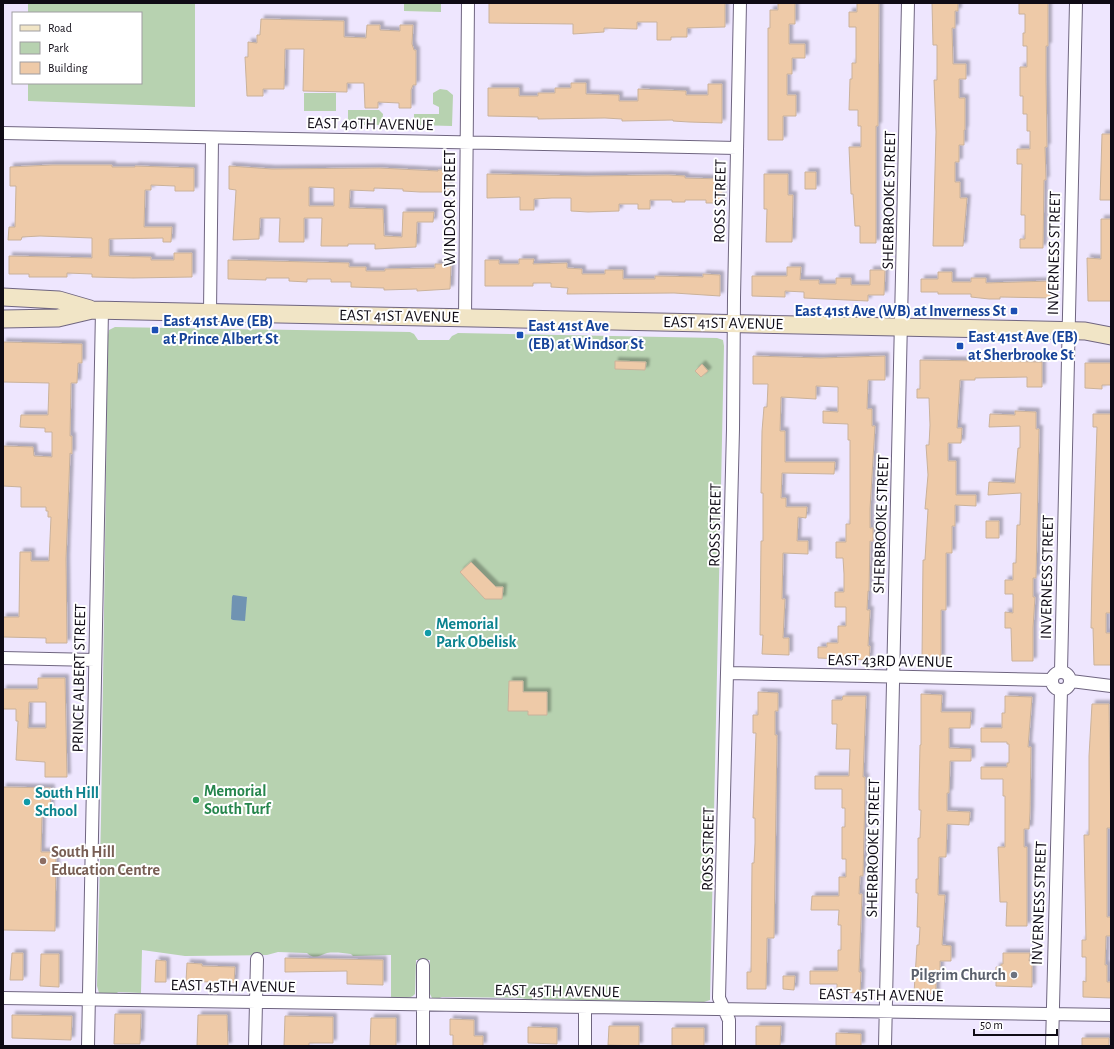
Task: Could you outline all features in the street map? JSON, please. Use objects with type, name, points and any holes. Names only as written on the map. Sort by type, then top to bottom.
[{"type":"main road","name":"EAST 41ST AVENUE","points":[[3,297],[59,300],[97,310]]},
{"type":"main road","name":"EAST 41ST AVENUE","points":[[3,319],[58,318],[97,310],[1069,330],[1090,331],[1111,336]]},
{"type":"main road","name":"EAST 41ST AVENUE","points":[[1090,331],[1111,327]]},
{"type":"street","name":"WINDSOR STREET","points":[[465,317],[468,3]]},
{"type":"street","name":"ROSS STREET","points":[[729,1046],[729,1020],[720,998],[728,673],[740,3]]},
{"type":"street","name":"SHERBROOKE STREET","points":[[885,1046],[908,3]]},
{"type":"street","name":"INVERNESS STREET","points":[[1061,671],[1076,3]]},
{"type":"street","name":"EAST 40TH AVENUE","points":[[3,134],[737,148]]},
{"type":"street","points":[[210,312],[212,138]]},
{"type":"street","name":"PRINCE ALBERT STREET","points":[[88,1046],[95,660],[97,310]]},
{"type":"street","points":[[3,658],[95,660]]},
{"type":"street","points":[[1061,671],[1068,674],[1071,681],[1068,688],[1061,690],[1054,686],[1052,680],[1055,674],[1061,671]]},
{"type":"street","name":"EAST 43RD AVENUE","points":[[728,673],[1052,680]]},
{"type":"street","points":[[1071,681],[1111,686]]},
{"type":"street","name":"INVERNESS STREET","points":[[1052,1046],[1061,690]]},
{"type":"street","points":[[255,1046],[257,959]]},
{"type":"street","points":[[423,965],[423,1046]]},
{"type":"street","name":"EAST 45TH AVENUE","points":[[3,998],[1111,1015]]},
{"type":"street","points":[[585,1007],[585,1046]]},
{"type":"green space","points":[[28,3],[195,3],[195,107],[28,101],[28,84],[142,84],[142,12],[28,12]]},
{"type":"green space","points":[[404,3],[441,3],[441,12],[404,11]]},
{"type":"green space","points":[[440,89],[447,90],[453,95],[452,126],[414,125],[414,114],[439,114],[439,107],[433,104],[433,93]]},
{"type":"green space","points":[[304,93],[336,93],[336,111],[304,111]]},
{"type":"green space","points":[[348,110],[379,110],[383,114],[382,125],[348,125]]},
{"type":"green space","points":[[115,327],[410,332],[414,334],[418,340],[449,340],[452,336],[458,333],[717,338],[723,340],[710,1000],[701,1003],[540,999],[535,1001],[521,998],[442,997],[437,999],[432,998],[429,992],[430,960],[416,960],[415,994],[413,996],[407,998],[391,998],[391,955],[353,956],[351,954],[327,953],[315,957],[307,953],[278,952],[267,955],[185,956],[142,950],[141,993],[118,992],[114,996],[99,993],[97,986],[108,335],[109,330]]},
{"type":"water","points":[[233,595],[247,597],[245,621],[231,619]]},
{"type":"building","points":[[489,3],[725,3],[725,27],[687,28],[687,37],[671,37],[671,40],[657,40],[657,22],[637,22],[637,29],[604,28],[604,32],[573,34],[573,24],[489,23]]},
{"type":"building","points":[[778,3],[795,3],[795,24],[789,24],[789,44],[805,44],[805,58],[792,58],[792,74],[787,74],[787,95],[796,95],[796,116],[783,116],[783,140],[768,140],[768,28],[770,28],[770,10],[778,10]]},
{"type":"building","points":[[857,3],[879,3],[878,126],[876,126],[876,243],[860,243],[860,226],[855,226],[853,194],[851,194],[849,147],[861,147],[861,126],[858,126],[858,110],[849,110],[852,63],[856,63],[856,27],[849,27],[849,12],[857,12]]},
{"type":"building","points":[[932,3],[958,3],[958,11],[955,11],[955,28],[952,28],[953,64],[966,64],[966,79],[959,79],[959,98],[965,98],[964,145],[959,145],[959,162],[955,162],[955,182],[960,182],[960,198],[967,198],[963,246],[933,246],[936,132],[934,80],[937,80],[937,45],[933,45]]},
{"type":"building","points":[[1019,3],[1048,3],[1048,46],[1046,46],[1047,147],[1045,147],[1046,180],[1044,180],[1043,248],[1020,248],[1020,239],[1025,239],[1025,215],[1021,215],[1022,164],[1017,164],[1017,149],[1030,149],[1030,131],[1027,131],[1027,114],[1023,114],[1023,96],[1020,96],[1020,67],[1027,67],[1027,46],[1023,46],[1025,14],[1019,14]]},
{"type":"building","points":[[261,19],[344,21],[344,37],[366,38],[367,25],[380,25],[380,30],[400,31],[400,25],[413,25],[412,44],[414,50],[416,50],[416,85],[413,85],[411,90],[411,108],[399,108],[399,103],[378,102],[378,108],[365,108],[364,83],[347,83],[347,92],[303,91],[304,49],[285,49],[284,89],[263,89],[263,96],[247,96],[245,57],[248,57],[248,42],[257,43],[257,35],[260,35]]},
{"type":"building","points":[[571,83],[586,83],[586,94],[619,95],[619,101],[638,101],[638,89],[686,91],[686,95],[708,95],[708,84],[722,84],[722,123],[673,120],[622,121],[622,119],[605,118],[538,119],[538,117],[488,116],[488,88],[519,88],[519,96],[538,96],[538,93],[555,93],[555,88],[571,88]]},
{"type":"building","points":[[1102,134],[1111,134],[1111,200],[1100,200]]},
{"type":"building","points":[[112,165],[112,167],[135,166],[194,168],[194,191],[175,191],[175,186],[151,185],[151,190],[145,190],[144,227],[172,227],[171,242],[163,242],[163,238],[109,239],[109,256],[151,257],[151,260],[174,260],[174,253],[192,253],[192,277],[92,277],[92,274],[67,273],[67,277],[29,277],[29,274],[9,274],[9,256],[92,258],[92,238],[40,236],[22,237],[21,240],[8,240],[9,227],[15,227],[16,186],[10,186],[10,167]]},
{"type":"building","points":[[229,166],[272,169],[379,168],[438,171],[450,170],[449,192],[420,192],[403,191],[403,189],[374,188],[374,191],[350,190],[349,208],[383,209],[384,236],[402,237],[403,212],[434,212],[433,222],[417,222],[416,247],[375,249],[375,244],[321,246],[322,218],[304,218],[304,242],[279,242],[280,218],[260,218],[259,239],[233,240],[236,190],[229,189]],"holes":[[[309,187],[334,188],[334,206],[309,206]]]},
{"type":"building","points":[[805,172],[816,172],[816,189],[805,189]]},
{"type":"building","points":[[487,174],[585,176],[668,175],[685,176],[685,178],[722,179],[722,203],[706,203],[706,200],[685,200],[685,202],[672,202],[672,200],[650,200],[650,209],[638,209],[638,204],[619,204],[619,211],[588,212],[571,211],[571,198],[552,198],[534,199],[534,210],[520,210],[520,197],[487,198]]},
{"type":"building","points":[[764,174],[788,174],[788,195],[793,195],[792,242],[766,242],[767,209],[764,209]]},
{"type":"building","points":[[1101,219],[1111,219],[1111,301],[1088,301],[1087,258],[1101,259]]},
{"type":"building","points":[[519,259],[534,259],[533,264],[567,263],[567,268],[582,269],[582,274],[605,274],[605,270],[623,270],[623,279],[655,279],[655,276],[703,277],[703,274],[720,275],[720,296],[674,293],[567,294],[568,288],[551,287],[551,283],[533,283],[533,286],[485,286],[485,260],[499,260],[499,264],[519,264]]},
{"type":"building","points":[[228,260],[349,263],[349,267],[366,267],[366,271],[435,268],[435,264],[451,264],[450,289],[417,291],[417,289],[384,290],[384,288],[351,287],[351,282],[331,282],[331,279],[307,279],[307,282],[289,281],[289,278],[266,278],[266,280],[228,279]]},
{"type":"building","points":[[787,267],[801,267],[800,280],[819,280],[819,284],[836,284],[836,278],[851,278],[851,285],[870,285],[870,270],[885,270],[884,295],[868,295],[868,301],[804,298],[804,292],[785,291],[785,297],[752,296],[752,276],[787,276]]},
{"type":"building","points":[[938,272],[952,272],[952,282],[971,282],[971,278],[986,278],[986,283],[1052,281],[1052,298],[1000,297],[1000,299],[989,299],[971,297],[971,294],[938,294],[938,292],[921,292],[921,279],[938,279]]},
{"type":"building","points":[[3,342],[82,344],[82,363],[78,363],[77,383],[71,383],[70,436],[72,436],[72,454],[70,453],[66,559],[67,643],[46,643],[46,638],[3,637],[3,617],[19,617],[20,552],[31,552],[31,561],[49,561],[51,517],[48,517],[46,507],[21,507],[21,487],[3,486],[3,446],[33,447],[34,456],[52,457],[52,432],[45,432],[45,428],[20,427],[21,415],[48,415],[49,383],[3,382]]},
{"type":"building","points":[[753,356],[820,358],[885,356],[885,380],[868,380],[867,409],[872,409],[872,426],[875,426],[870,509],[870,528],[873,528],[873,541],[870,541],[867,610],[870,610],[868,646],[870,646],[869,660],[818,658],[818,647],[827,647],[827,643],[838,643],[838,626],[846,626],[846,607],[835,607],[835,592],[844,592],[843,558],[836,558],[836,542],[846,542],[846,524],[850,524],[850,440],[848,440],[848,424],[823,423],[823,411],[838,412],[838,387],[816,386],[816,399],[781,397],[780,431],[785,431],[785,462],[835,462],[834,474],[782,473],[781,498],[786,498],[786,507],[807,507],[806,518],[798,517],[797,541],[808,541],[808,554],[783,553],[782,599],[785,599],[783,638],[789,638],[789,655],[762,654],[763,635],[760,635],[761,541],[763,541],[763,493],[761,493],[762,431],[764,407],[767,407],[768,384],[753,384]]},
{"type":"building","points":[[920,360],[1042,362],[1042,387],[1027,387],[1027,377],[975,378],[975,380],[960,380],[957,428],[962,428],[961,443],[948,443],[948,461],[956,461],[956,495],[976,495],[976,506],[955,505],[955,526],[952,526],[952,553],[946,553],[946,610],[941,610],[941,659],[922,659],[923,560],[925,560],[928,509],[925,509],[928,475],[926,445],[929,445],[930,425],[929,398],[917,398],[917,389],[920,389]]},
{"type":"building","points":[[615,361],[646,362],[645,370],[615,369]]},
{"type":"building","points":[[1085,363],[1111,363],[1111,385],[1102,385],[1102,389],[1085,388]]},
{"type":"building","points":[[702,364],[708,371],[701,377],[695,371]]},
{"type":"building","points":[[1015,411],[1036,412],[1036,429],[1039,429],[1036,578],[1033,578],[1033,597],[1035,597],[1033,661],[1012,661],[1011,628],[1005,628],[1005,612],[1013,613],[1013,594],[1005,594],[1005,580],[1013,580],[1013,563],[1016,563],[1017,525],[1020,525],[1021,493],[988,495],[989,482],[1015,483],[1018,448],[1020,448],[1020,426],[989,427],[990,414],[1015,415]]},
{"type":"building","points":[[1093,414],[1111,414],[1111,613],[1106,613],[1106,633],[1111,633],[1111,665],[1094,665],[1093,628],[1091,628],[1097,427],[1093,427]]},
{"type":"building","points":[[986,521],[999,521],[999,538],[986,538]]},
{"type":"building","points":[[471,562],[496,587],[503,587],[502,599],[485,599],[460,572]]},
{"type":"building","points":[[38,678],[65,678],[67,777],[45,777],[45,762],[16,760],[18,721],[16,721],[16,709],[3,709],[3,689],[38,689]],"holes":[[[29,702],[46,702],[46,728],[28,728]]]},
{"type":"building","points":[[509,681],[523,681],[523,692],[547,692],[547,715],[528,715],[528,711],[508,711]]},
{"type":"building","points":[[758,692],[778,693],[778,711],[775,711],[775,735],[777,735],[774,938],[767,938],[766,989],[747,989],[747,972],[751,972],[752,863],[754,863],[755,843],[755,818],[753,818],[756,733],[753,733],[753,715],[758,715]]},
{"type":"building","points":[[921,694],[942,695],[941,712],[971,712],[970,728],[949,728],[949,748],[971,749],[971,761],[950,761],[947,811],[970,812],[969,825],[947,824],[946,857],[939,857],[938,895],[945,895],[942,945],[951,946],[951,961],[940,961],[940,976],[936,976],[936,994],[914,993],[917,945],[919,945],[920,927],[917,927],[918,893],[916,893],[916,879],[918,879],[918,838],[920,838],[921,810],[919,810],[919,793]]},
{"type":"building","points":[[843,696],[866,696],[863,777],[865,777],[865,793],[863,876],[860,876],[859,894],[862,894],[859,972],[861,972],[860,993],[837,992],[837,984],[810,984],[810,971],[838,971],[838,950],[841,950],[841,925],[838,925],[839,910],[811,910],[812,896],[839,896],[839,877],[846,877],[846,859],[842,859],[842,827],[845,827],[845,808],[842,808],[842,789],[815,789],[815,776],[849,776],[850,749],[836,749],[837,724],[832,724],[832,700],[842,700]]},
{"type":"building","points":[[1005,696],[1032,697],[1028,747],[1031,747],[1029,829],[1024,829],[1024,847],[1027,847],[1027,926],[1006,926],[1007,902],[1000,902],[998,847],[1005,847],[1005,796],[1003,796],[1003,779],[981,779],[981,767],[1007,767],[1007,763],[1009,763],[1009,744],[1007,744],[1007,742],[981,742],[981,728],[1002,728],[1002,713],[1005,713]]},
{"type":"building","points":[[1092,704],[1109,704],[1111,828],[1107,828],[1107,917],[1111,917],[1111,936],[1106,936],[1105,965],[1107,965],[1107,982],[1111,982],[1111,998],[1083,997],[1083,981],[1086,982],[1086,957],[1082,957],[1082,940],[1086,940],[1084,835],[1089,835],[1089,756]]},
{"type":"building","points":[[3,787],[51,788],[50,816],[42,816],[41,852],[56,852],[55,931],[3,930]]},
{"type":"building","points":[[12,953],[23,953],[23,980],[10,980]]},
{"type":"building","name":"Pilgrim Church","points":[[1003,953],[1030,953],[1029,961],[1032,961],[1032,987],[996,986],[996,967],[1001,967],[1001,964],[1003,964]]},
{"type":"building","points":[[41,954],[59,954],[59,987],[40,986]]},
{"type":"building","points":[[285,958],[383,960],[383,985],[347,984],[347,971],[285,972]]},
{"type":"building","points":[[156,960],[166,961],[166,982],[155,982]]},
{"type":"building","points":[[187,963],[202,964],[202,966],[235,967],[234,983],[186,981]]},
{"type":"building","points":[[783,976],[795,976],[794,990],[783,989]]},
{"type":"building","points":[[115,1014],[141,1014],[140,1044],[114,1044]]},
{"type":"building","points":[[12,1015],[72,1016],[71,1040],[12,1038]]},
{"type":"building","points":[[198,1015],[227,1015],[228,1046],[197,1046]]},
{"type":"building","points":[[285,1016],[333,1017],[333,1043],[309,1043],[309,1046],[284,1046]]},
{"type":"building","points":[[371,1018],[396,1018],[396,1046],[370,1046]]},
{"type":"building","points":[[450,1019],[474,1020],[474,1036],[483,1036],[483,1046],[453,1046],[453,1035],[450,1035]]},
{"type":"building","points":[[609,1026],[639,1026],[639,1046],[608,1045]]},
{"type":"building","points":[[756,1026],[781,1026],[780,1046],[756,1046]]},
{"type":"building","points":[[528,1027],[557,1028],[557,1044],[528,1043]]},
{"type":"building","points":[[672,1028],[704,1028],[704,1046],[672,1046]]},
{"type":"building","points":[[836,1033],[861,1034],[861,1046],[836,1046]]},
{"type":"building","points":[[1082,1038],[1109,1038],[1109,1046],[1082,1046]]},
{"type":"place","name":"East 41st Ave (WB) at Inverness St","points":[[1014,311]]},
{"type":"place","name":"East 41st Ave (EB) at Prince Albert St","points":[[155,330]]},
{"type":"place","name":"East 41st Ave (EB) at Windsor St","points":[[520,335]]},
{"type":"place","name":"East 41st Ave (EB) at Sherbrooke St","points":[[960,346]]},
{"type":"place","name":"Memorial Park Obelisk","points":[[428,633]]},
{"type":"place","name":"Memorial South Turf","points":[[196,800]]},
{"type":"place","name":"South Hill School","points":[[27,802]]},
{"type":"place","name":"South Hill Education Centre","points":[[43,861]]},
{"type":"place","name":"Pilgrim Church","points":[[1014,975]]}]
